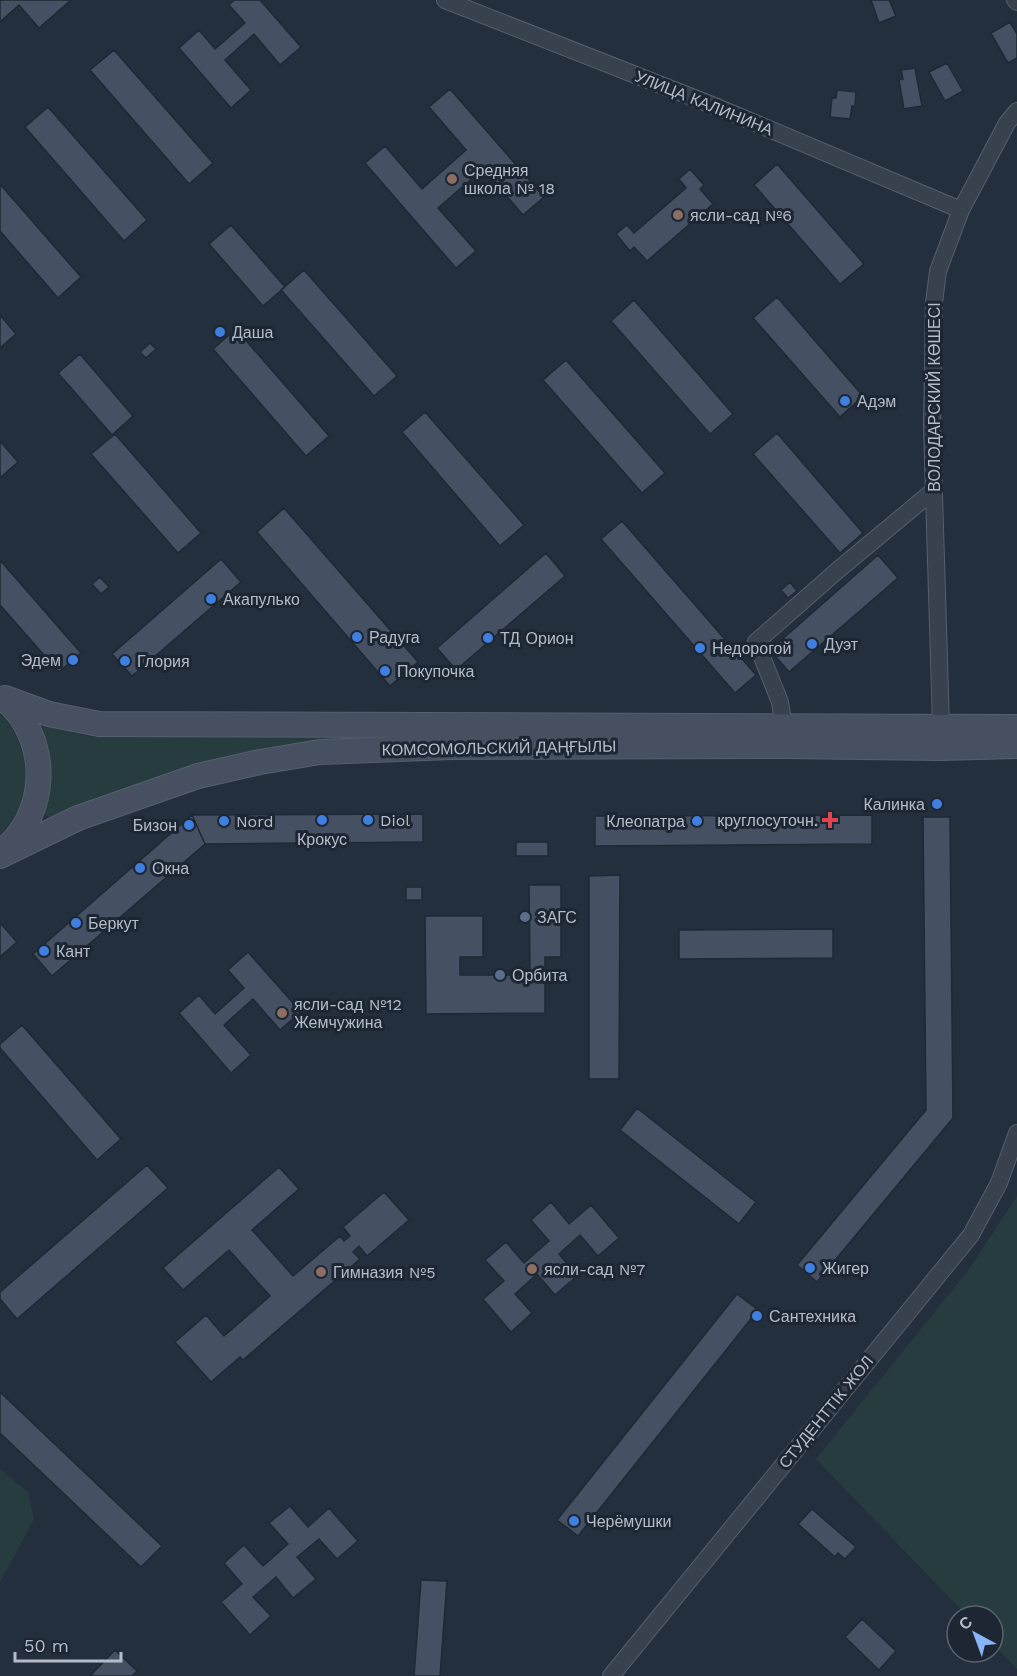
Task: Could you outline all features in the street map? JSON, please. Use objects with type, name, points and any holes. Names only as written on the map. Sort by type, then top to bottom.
[{"type":"street","name":"УЛИЦА КАЛИНИНА","points":[[445,0],[717,107],[961,210]]},
{"type":"street","name":"ВОЛОДАРСКИЙ КӨШЕСІ","points":[[941,727],[933,490],[934,303],[938,271],[961,210],[1007,123],[1017,111]]},
{"type":"street","points":[[784,736],[780,702],[756,642],[837,570],[933,490]]},
{"type":"street","points":[[0,855],[15,841],[29,819],[38,794],[39,767],[34,742],[22,718],[2,697]]},
{"type":"street","name":"КОМСОМОЛЬСКИЙ ДАҢҒЫЛЫ","points":[[2,697],[49,714],[99,724],[784,736],[940,748],[1017,746]]},
{"type":"street","name":"КОМСОМОЛЬСКИЙ ДАҢҒЫЛЫ","points":[[0,855],[78,818],[198,776],[320,752],[784,736],[941,727],[1017,727]]},
{"type":"street","name":"СТУДЕНТТІК ЖОЛ","points":[[611,1676],[971,1235],[999,1183],[1017,1133]]},
{"type":"green space","points":[[0,714],[15,734],[20,746],[24,758],[25,784],[19,809],[0,835]]},
{"type":"green space","points":[[54,723],[74,733],[94,737],[157,734],[465,735],[355,742],[57,821],[45,815],[51,778],[41,739],[44,724]]},
{"type":"green space","points":[[1017,1196],[1017,1669],[1005,1656],[1005,1604],[955,1604],[816,1459],[970,1268]]},
{"type":"green space","points":[[0,1469],[28,1492],[34,1519],[0,1583]]},
{"type":"building","points":[[0,0],[71,0],[39,28],[19,5],[0,22]]},
{"type":"building","points":[[234,0],[260,0],[301,47],[280,65],[254,34],[225,60],[251,90],[231,108],[179,48],[199,30],[215,49],[245,23],[229,5]]},
{"type":"building","points":[[871,0],[889,0],[896,16],[879,23]]},
{"type":"building","points":[[1010,22],[1017,34],[1017,58],[1008,63],[991,33]]},
{"type":"building","points":[[114,50],[213,163],[189,184],[90,70]]},
{"type":"building","points":[[947,63],[963,91],[945,101],[929,72]]},
{"type":"building","points":[[915,68],[922,106],[904,109],[899,80],[903,79],[901,70]]},
{"type":"building","name":"Средняя школа № 18","points":[[450,89],[544,197],[523,215],[483,169],[438,208],[476,251],[456,268],[365,163],[385,146],[422,189],[466,150],[429,107]]},
{"type":"building","points":[[837,90],[856,92],[855,106],[852,106],[850,119],[830,117],[832,98],[836,98]]},
{"type":"building","points":[[48,107],[147,220],[124,241],[25,127]]},
{"type":"building","points":[[777,164],[864,264],[840,284],[754,185]]},
{"type":"building","name":"ясли-сад №6","points":[[690,169],[704,185],[700,189],[713,204],[647,261],[634,247],[630,251],[616,234],[627,225],[634,233],[686,188],[679,179]]},
{"type":"building","points":[[0,184],[81,277],[58,298],[0,231]]},
{"type":"building","points":[[231,225],[285,287],[263,306],[209,244]]},
{"type":"building","points":[[304,270],[397,376],[374,396],[281,290]]},
{"type":"building","points":[[777,297],[863,396],[840,417],[753,318]]},
{"type":"building","points":[[634,300],[733,414],[710,434],[611,321]]},
{"type":"building","points":[[0,315],[16,334],[0,348]]},
{"type":"building","points":[[236,329],[329,436],[306,456],[213,349]]},
{"type":"building","points":[[150,343],[156,349],[146,358],[140,352]]},
{"type":"building","points":[[80,354],[133,416],[112,435],[58,373]]},
{"type":"building","points":[[566,360],[665,473],[642,493],[543,380]]},
{"type":"building","points":[[425,412],[524,525],[500,546],[402,432]]},
{"type":"building","points":[[777,433],[863,533],[840,553],[753,454]]},
{"type":"building","points":[[115,434],[201,533],[178,553],[91,454]]},
{"type":"building","points":[[0,441],[18,462],[0,478]]},
{"type":"building","points":[[284,508],[418,662],[390,686],[257,532]]},
{"type":"building","points":[[622,521],[756,675],[735,693],[601,539]]},
{"type":"building","points":[[546,553],[565,576],[456,670],[437,648]]},
{"type":"building","points":[[878,555],[898,578],[789,672],[770,650]]},
{"type":"building","points":[[221,559],[241,582],[132,676],[112,654]]},
{"type":"building","points":[[0,560],[81,653],[59,672],[0,605]]},
{"type":"building","points":[[100,577],[109,587],[101,594],[92,584]]},
{"type":"building","points":[[790,582],[797,591],[788,598],[781,590]]},
{"type":"building","points":[[423,814],[423,842],[205,844],[192,815]]},
{"type":"building","points":[[192,815],[205,844],[52,976],[33,954]]},
{"type":"building","points":[[872,815],[872,844],[595,846],[595,816]]},
{"type":"building","points":[[923,817],[950,817],[953,1118],[817,1282],[797,1265],[926,1110]]},
{"type":"building","points":[[516,842],[548,842],[548,856],[516,856]]},
{"type":"building","points":[[620,875],[619,1079],[589,1079],[589,876]]},
{"type":"building","points":[[529,885],[561,885],[561,957],[545,957],[545,1013],[426,1014],[425,916],[483,916],[483,957],[460,957],[460,975],[530,975]]},
{"type":"building","points":[[406,887],[422,887],[422,900],[406,900]]},
{"type":"building","points":[[0,923],[17,942],[0,957]]},
{"type":"building","points":[[833,929],[833,958],[679,959],[679,930]]},
{"type":"building","name":"ясли-сад №12 Жемчужина","points":[[248,952],[301,1012],[280,1030],[253,999],[224,1025],[251,1055],[231,1073],[179,1013],[199,995],[215,1014],[244,988],[228,970]]},
{"type":"building","points":[[22,1025],[121,1139],[97,1160],[0,1048],[0,1044]]},
{"type":"building","points":[[637,1108],[756,1202],[739,1224],[620,1130]]},
{"type":"building","points":[[147,1165],[168,1188],[17,1319],[0,1299],[0,1292]]},
{"type":"building","name":"Гимназия №5","points":[[279,1167],[299,1189],[252,1230],[293,1276],[340,1236],[344,1241],[350,1236],[343,1227],[384,1192],[409,1220],[367,1256],[359,1246],[353,1252],[360,1259],[243,1360],[240,1357],[211,1382],[175,1342],[206,1315],[224,1336],[270,1296],[229,1250],[183,1290],[163,1268]]},
{"type":"building","name":"ясли-сад №7","points":[[551,1202],[569,1224],[591,1205],[619,1238],[598,1256],[580,1235],[559,1254],[577,1276],[555,1295],[537,1274],[515,1294],[532,1313],[511,1332],[483,1299],[504,1281],[485,1260],[506,1242],[524,1263],[549,1241],[531,1220]]},
{"type":"building","points":[[737,1294],[758,1310],[578,1536],[557,1520]]},
{"type":"building","points":[[0,1392],[162,1546],[141,1567],[0,1433]]},
{"type":"building","points":[[290,1506],[308,1527],[329,1508],[358,1541],[337,1559],[319,1539],[297,1557],[316,1579],[293,1598],[276,1577],[253,1597],[271,1616],[250,1635],[221,1602],[242,1584],[224,1563],[244,1545],[263,1566],[288,1544],[269,1523]]},
{"type":"building","points":[[812,1509],[856,1547],[845,1559],[838,1553],[835,1557],[798,1524]]},
{"type":"building","points":[[421,1580],[447,1581],[440,1676],[414,1676]]},
{"type":"building","points":[[862,1619],[896,1651],[879,1670],[845,1637]]},
{"type":"building","points":[[115,1650],[137,1671],[132,1676],[90,1676]]},
{"type":"place","name":"Средняя школа № 18","points":[[452,179]]},
{"type":"place","name":"ясли-сад №6","points":[[678,215]]},
{"type":"place","name":"Даша","points":[[220,332]]},
{"type":"place","name":"Адэм","points":[[845,401]]},
{"type":"place","name":"Акапулько","points":[[211,599]]},
{"type":"place","name":"Радуга","points":[[357,637]]},
{"type":"place","name":"ТД Орион","points":[[488,638]]},
{"type":"place","name":"Дуэт","points":[[812,644]]},
{"type":"place","name":"Недорогой","points":[[700,648]]},
{"type":"place","name":"Эдем","points":[[73,660]]},
{"type":"place","name":"Глория","points":[[125,661]]},
{"type":"place","name":"Покупочка","points":[[385,671]]},
{"type":"place","name":"Калинка","points":[[937,804]]},
{"type":"place","name":"Крокус","points":[[322,820]]},
{"type":"place","name":"Diol","points":[[368,820]]},
{"type":"place","name":"круглосуточн.","points":[[830,820]]},
{"type":"place","name":"Nord","points":[[224,821]]},
{"type":"place","name":"Клеопатра","points":[[697,821]]},
{"type":"place","name":"Бизон","points":[[189,825]]},
{"type":"place","name":"Окна","points":[[140,868]]},
{"type":"place","name":"ЗАГС","points":[[525,917]]},
{"type":"place","name":"Беркут","points":[[76,923]]},
{"type":"place","name":"Кант","points":[[44,951]]},
{"type":"place","name":"Орбита","points":[[500,975]]},
{"type":"place","name":"ясли-сад №12 Жемчужина","points":[[282,1013]]},
{"type":"place","name":"Жигер","points":[[810,1268]]},
{"type":"place","name":"ясли-сад №7","points":[[532,1269]]},
{"type":"place","name":"Гимназия №5","points":[[321,1272]]},
{"type":"place","name":"Сантехника","points":[[757,1316]]},
{"type":"place","name":"Черёмушки","points":[[574,1521]]}]
